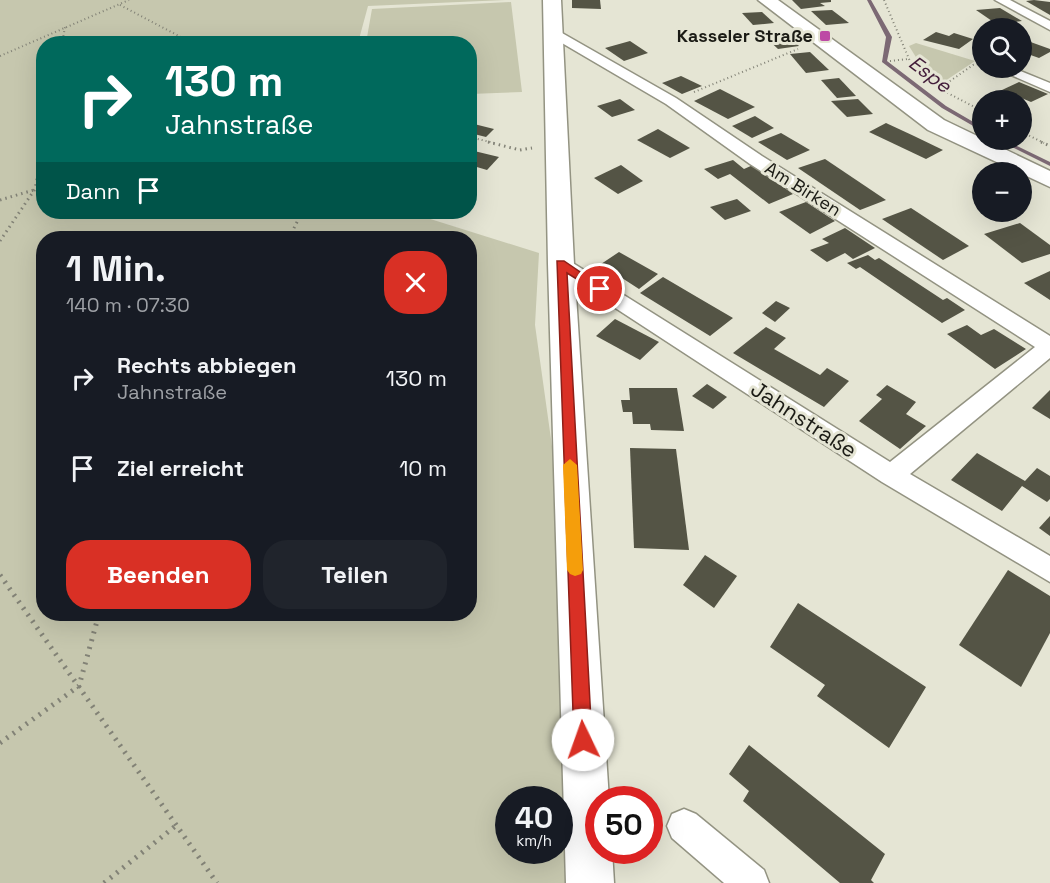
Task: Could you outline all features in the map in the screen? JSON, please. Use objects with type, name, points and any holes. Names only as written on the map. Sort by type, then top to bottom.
[{"type":"main road","points":[[552,0],[555,33],[556,143],[561,264],[590,883]]},
{"type":"main road","points":[[767,0],[936,125],[1050,180]]},
{"type":"street","points":[[1001,0],[1050,26]]},
{"type":"street","name":"Am Birken","points":[[555,33],[671,101],[756,160],[1050,346],[891,476]]},
{"type":"street","points":[[1026,78],[1050,88]]},
{"type":"street","name":"Jahnstraße","points":[[561,264],[891,476],[1050,570]]},
{"type":"street","points":[[684,826],[751,883]]},
{"type":"path","points":[[45,36],[129,0]]},
{"type":"path","points":[[884,0],[895,18],[906,59],[939,89],[972,106]]},
{"type":"path","points":[[119,4],[179,36]]},
{"type":"path","points":[[63,36],[65,27]]},
{"type":"path","points":[[0,56],[36,40]]},
{"type":"path","points":[[671,101],[819,40]]},
{"type":"path","points":[[939,89],[972,66]]},
{"type":"path","points":[[1032,137],[1050,146]]},
{"type":"path","points":[[477,139],[520,150],[556,143]]},
{"type":"path","points":[[0,241],[36,184]]},
{"type":"path","points":[[0,200],[35,189]]},
{"type":"path","points":[[0,575],[178,824],[217,883]]},
{"type":"path","points":[[0,743],[80,686],[97,621]]},
{"type":"path","points":[[104,883],[178,824]]},
{"type":"green space","points":[[0,0],[505,0],[368,6],[360,36],[36,36],[36,219],[430,219],[469,231],[36,231],[36,621],[477,621],[477,234],[539,253],[535,325],[566,546],[585,813],[585,864],[589,864],[590,883],[0,883]]},
{"type":"green space","points":[[511,2],[522,92],[477,94],[477,36],[367,36],[372,9]]},
{"type":"green space","points":[[916,43],[972,60],[972,63],[942,83],[919,62],[909,46]]},
{"type":"building","points":[[572,0],[600,0],[601,9],[572,8]]},
{"type":"building","points":[[792,0],[831,0],[831,2],[820,3],[825,6],[801,9]]},
{"type":"building","points":[[1026,1],[1050,2],[1050,15]]},
{"type":"building","points":[[1000,8],[1017,18],[988,18],[976,10]]},
{"type":"building","points":[[832,10],[849,23],[826,25],[811,11]]},
{"type":"building","points":[[762,12],[774,23],[753,25],[742,13]]},
{"type":"building","points":[[784,31],[799,46],[778,49],[762,34]]},
{"type":"building","points":[[936,32],[949,36],[954,33],[972,39],[959,49],[923,40]]},
{"type":"building","points":[[630,41],[648,53],[624,61],[605,48]]},
{"type":"building","points":[[1032,43],[1050,49],[1050,52],[1039,58],[1032,56]]},
{"type":"building","points":[[810,52],[829,70],[806,73],[790,54]]},
{"type":"building","points":[[681,76],[702,86],[682,94],[662,83]]},
{"type":"building","points":[[839,78],[856,96],[837,98],[821,80]]},
{"type":"building","points":[[1019,82],[1048,94],[1032,102],[1032,90],[1002,90]]},
{"type":"building","points":[[720,89],[755,107],[728,119],[694,101]]},
{"type":"building","points":[[620,99],[635,110],[612,117],[597,106]]},
{"type":"building","points":[[858,99],[873,114],[847,117],[831,101]]},
{"type":"building","points":[[755,116],[774,128],[752,138],[732,126]]},
{"type":"building","points":[[886,123],[943,150],[926,159],[869,132]]},
{"type":"building","points":[[477,125],[494,129],[486,137],[477,135]]},
{"type":"building","points":[[658,129],[690,148],[670,158],[637,140]]},
{"type":"building","points":[[781,133],[810,150],[787,160],[758,142]]},
{"type":"building","points":[[477,152],[499,157],[487,170],[477,167]]},
{"type":"building","points":[[825,159],[886,200],[860,210],[798,168]]},
{"type":"building","points":[[733,160],[744,169],[753,165],[793,194],[769,204],[730,174],[718,179],[704,169]]},
{"type":"building","points":[[621,165],[643,181],[618,194],[594,178]]},
{"type":"building","points":[[737,199],[751,211],[725,220],[710,207]]},
{"type":"building","points":[[806,202],[835,221],[810,234],[779,212]]},
{"type":"building","points":[[911,208],[969,246],[943,260],[882,219]]},
{"type":"building","points":[[1020,223],[1050,245],[1050,254],[1022,263],[984,234]]},
{"type":"building","points":[[845,228],[875,248],[853,259],[845,253],[827,262],[810,250],[829,243],[822,239]]},
{"type":"building","points":[[619,252],[658,274],[639,289],[622,278],[617,281],[595,268]]},
{"type":"building","points":[[868,255],[875,260],[879,258],[943,300],[947,298],[965,310],[942,323],[860,267],[856,269],[847,263]]},
{"type":"building","points":[[1050,271],[1050,300],[1024,283]]},
{"type":"building","points":[[663,277],[733,318],[710,336],[640,293]]},
{"type":"building","points":[[776,301],[790,308],[775,322],[762,313]]},
{"type":"building","points":[[615,319],[659,342],[640,360],[596,336]]},
{"type":"building","points":[[967,325],[981,335],[994,329],[1026,349],[995,369],[947,334]]},
{"type":"building","points":[[766,327],[786,338],[774,349],[820,375],[827,368],[849,381],[824,407],[733,353]]},
{"type":"building","points":[[707,384],[727,397],[713,409],[692,396]]},
{"type":"building","points":[[887,385],[916,402],[906,414],[926,426],[900,449],[859,421],[882,399],[876,395]]},
{"type":"building","points":[[629,388],[677,388],[684,431],[651,430],[650,424],[633,424],[632,412],[623,412],[621,400],[630,400]]},
{"type":"building","points":[[1050,390],[1050,419],[1032,408]]},
{"type":"building","points":[[630,448],[676,449],[689,550],[634,548]]},
{"type":"building","points":[[977,453],[1025,481],[1037,468],[1050,476],[1050,499],[1047,502],[1022,486],[1002,511],[951,480]]},
{"type":"building","points":[[1050,516],[1050,536],[1039,528]]},
{"type":"building","points":[[705,555],[737,576],[714,608],[683,585]]},
{"type":"building","points":[[1008,570],[1050,596],[1050,633],[1021,687],[959,645]]},
{"type":"building","points":[[798,603],[926,687],[889,748],[817,696],[825,685],[770,647]]},
{"type":"building","points":[[749,745],[885,854],[871,880],[874,883],[840,883],[743,801],[749,791],[729,774]]},
{"type":"waterway","name":"Espe","points":[[869,0],[889,37],[884,61],[944,107],[972,123]]},
{"type":"waterway","name":"Espe","points":[[1021,150],[1050,164]]},
{"type":"slow traffic","points":[[570,465],[575,570]]},
{"type":"place","name":"Kasseler Straße","points":[[825,36]]},
{"type":"route","points":[[583,740],[561,264],[600,289]]}]
